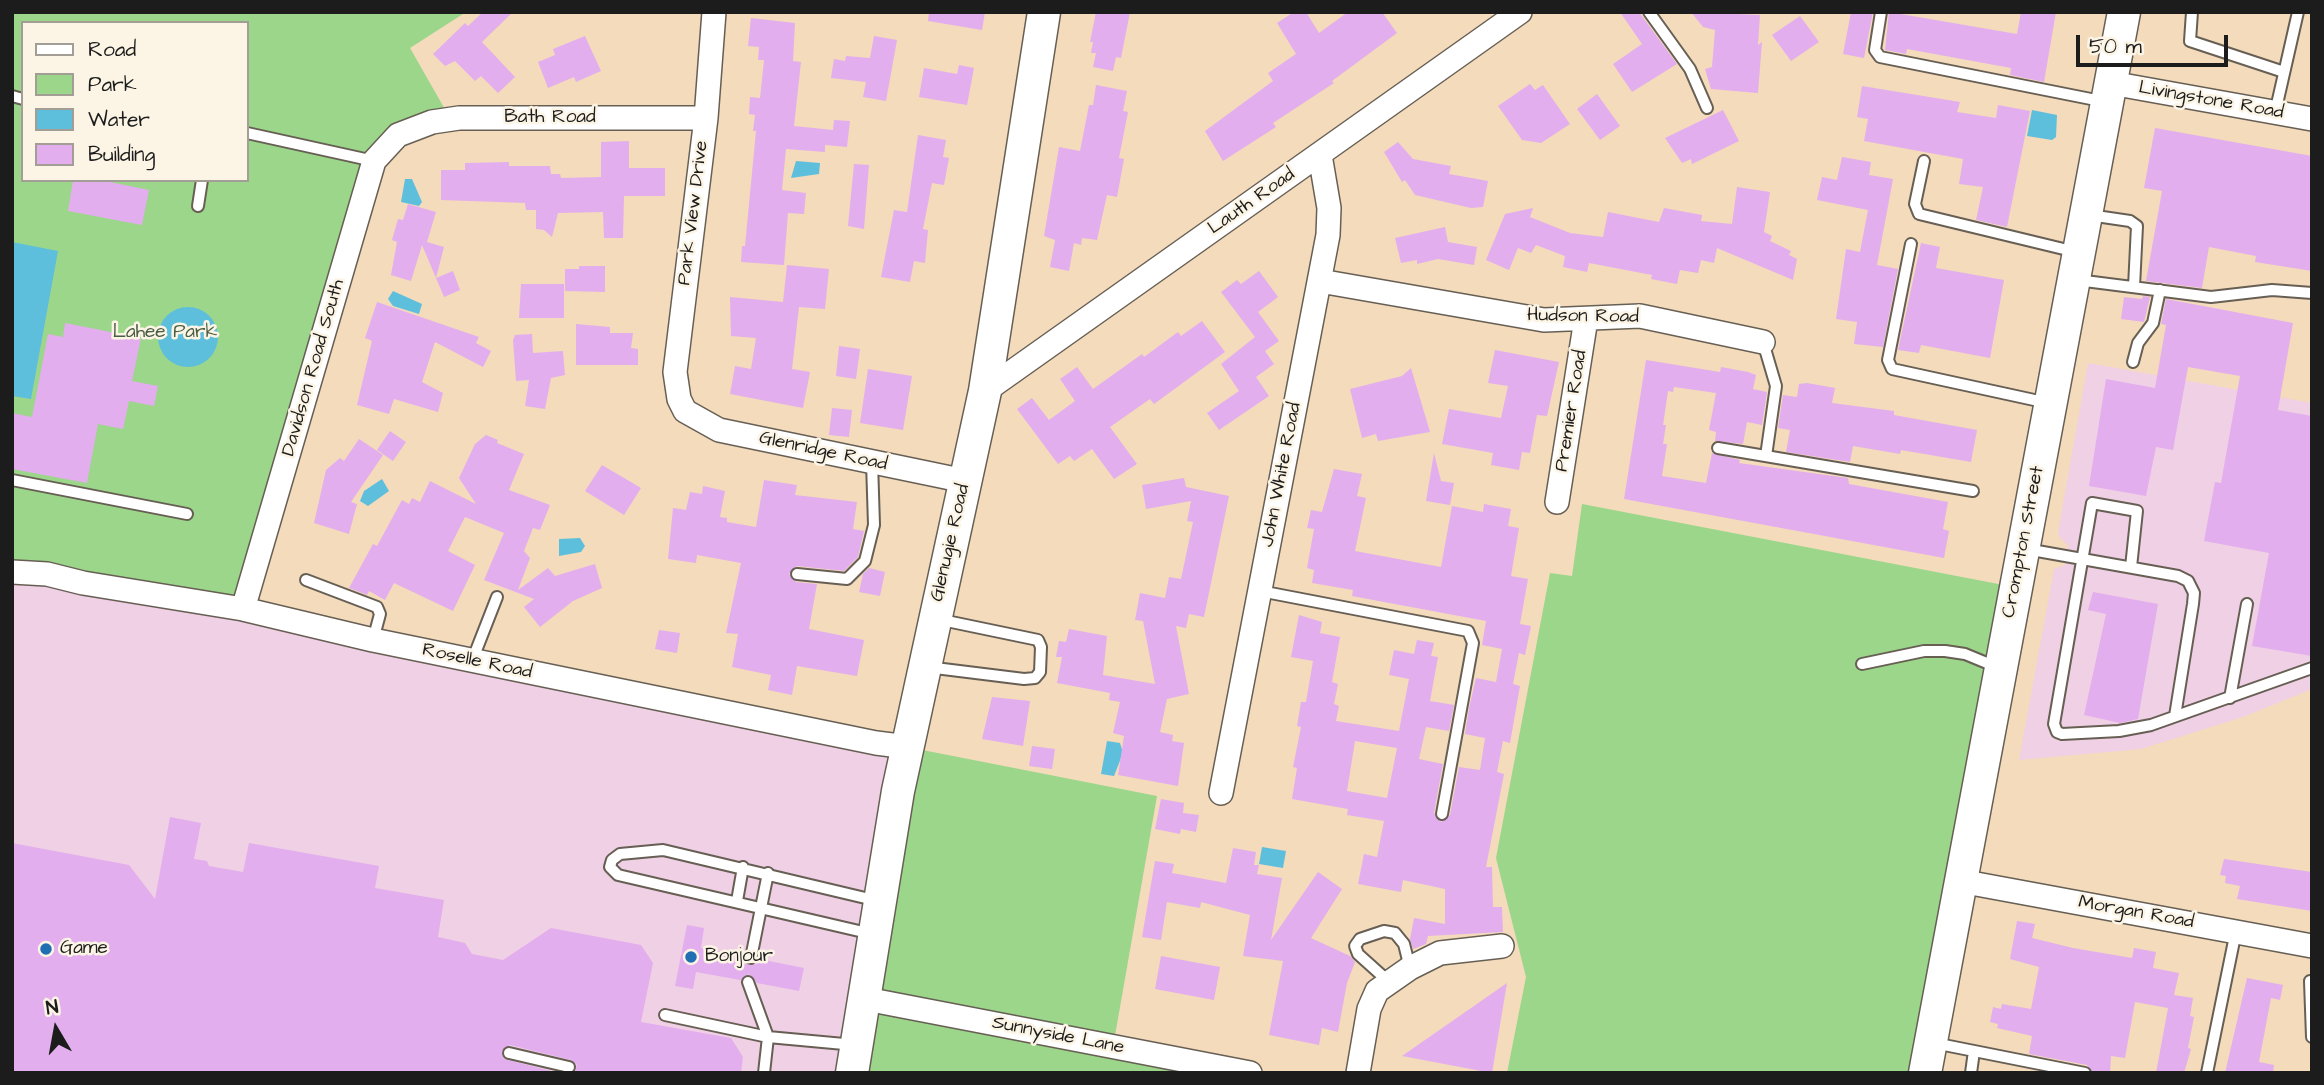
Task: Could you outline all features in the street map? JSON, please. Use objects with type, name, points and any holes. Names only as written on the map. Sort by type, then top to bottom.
[{"type":"street","name":"Park View Drive","points":[[685,411],[679,399],[675,372],[706,118],[713,12]]},
{"type":"street","name":"Glenugie Road","points":[[854,1059],[908,747],[985,391],[1044,12]]},
{"type":"street","name":"Lauth Road","points":[[985,391],[1031,356],[1320,155],[1497,20],[1520,12]]},
{"type":"street","name":"Crompton Street","points":[[1928,1058],[2124,12]]},
{"type":"street","name":"Livingstone Road","points":[[2109,93],[2312,119]]},
{"type":"street","name":"Bath Road","points":[[398,135],[432,122],[459,118],[706,118]]},
{"type":"street","name":"Davidson Road South","points":[[243,609],[374,161],[398,135]]},
{"type":"street","name":"John White Road","points":[[1221,793],[1328,234],[1329,208],[1320,155]]},
{"type":"street","name":"Hudson Road","points":[[1320,282],[1544,320],[1640,316],[1763,342]]},
{"type":"street","name":"Premier Road","points":[[1557,502],[1586,319]]},
{"type":"street","name":"Glenridge Road","points":[[685,411],[719,430],[965,481]]},
{"type":"street","name":"Roselle Road","points":[[12,558],[47,574],[83,583],[243,609],[472,661],[876,743],[908,747]]},
{"type":"street","name":"Roselle Road","points":[[12,572],[47,574]]},
{"type":"street","name":"Morgan Road","points":[[1960,881],[2312,946]]},
{"type":"street","points":[[1358,1073],[1368,1009],[1377,991],[1388,981],[1440,953],[1502,946]]},
{"type":"street","name":"Sunnyside Lane","points":[[866,999],[1250,1073]]},
{"type":"lane","points":[[1649,12],[1690,69],[1707,108]]},
{"type":"lane","points":[[1881,12],[1875,50],[1880,57],[2109,93]]},
{"type":"lane","points":[[2192,12],[2190,41],[2284,72]]},
{"type":"lane","points":[[2275,113],[2298,12]]},
{"type":"lane","points":[[248,133],[374,161]]},
{"type":"lane","points":[[1924,161],[1915,204],[1919,214],[2134,287],[2211,297],[2272,290],[2312,293]]},
{"type":"lane","points":[[198,206],[202,182]]},
{"type":"lane","points":[[2086,215],[2130,221],[2137,226],[2134,287]]},
{"type":"lane","points":[[1911,244],[1888,360],[1892,369],[2050,404]]},
{"type":"lane","points":[[2133,362],[2138,342],[2153,323],[2160,290]]},
{"type":"lane","points":[[1763,342],[1776,386],[1766,456]]},
{"type":"lane","points":[[1717,447],[1973,491]]},
{"type":"lane","points":[[797,574],[847,579],[859,569],[869,550],[874,524],[872,462]]},
{"type":"lane","points":[[12,480],[187,514]]},
{"type":"lane","points":[[2131,567],[2137,511],[2095,502],[2090,505],[2055,730],[2062,734],[2119,731],[2175,716],[2312,668]]},
{"type":"lane","points":[[2023,549],[2178,576],[2191,585],[2193,604],[2175,716]]},
{"type":"lane","points":[[306,580],[377,607],[380,614],[373,640]]},
{"type":"lane","points":[[1260,591],[1468,631],[1473,643],[1442,814]]},
{"type":"lane","points":[[472,661],[498,597]]},
{"type":"lane","points":[[2230,698],[2247,604]]},
{"type":"lane","points":[[924,667],[1024,679],[1035,678],[1040,671],[1041,647],[1038,640],[934,618]]},
{"type":"lane","points":[[1862,664],[1924,651],[1945,651],[1965,654],[2000,668]]},
{"type":"lane","points":[[874,935],[618,875],[610,867],[612,860],[620,854],[663,850],[880,901]]},
{"type":"lane","points":[[737,901],[743,867]]},
{"type":"lane","points":[[751,958],[768,873]]},
{"type":"lane","points":[[1388,981],[1357,954],[1355,946],[1360,939],[1384,931],[1395,933],[1405,944],[1409,968]]},
{"type":"lane","points":[[2207,1073],[2236,931]]},
{"type":"lane","points":[[2310,981],[2312,1037]]},
{"type":"lane","points":[[748,982],[768,1037],[764,1073]]},
{"type":"lane","points":[[665,1015],[854,1059]]},
{"type":"lane","points":[[1928,1058],[1973,1051],[2085,1073]]},
{"type":"lane","points":[[1971,1073],[1973,1051]]},
{"type":"lane","points":[[509,1053],[569,1067]]},
{"type":"shaded area","points":[[2088,363],[2312,403],[2312,689],[2243,717],[2141,749],[2019,760],[2054,569],[2065,565],[2068,545],[2058,532]]},
{"type":"shaded area","points":[[12,569],[907,747],[851,1073],[12,1073]]},
{"type":"green space","name":"Lahee Park","points":[[12,12],[466,12],[410,48],[451,120],[433,122],[375,162],[243,610],[12,569]]},
{"type":"green space","points":[[1582,504],[2014,587],[1924,1073],[1507,1073],[1526,977],[1496,858],[1550,573],[1572,576]]},
{"type":"green space","points":[[907,747],[1157,796],[1113,1047],[1244,1073],[851,1073]]},
{"type":"water","points":[[2032,110],[2057,115],[2056,137],[2052,140],[2027,136]]},
{"type":"water","points":[[796,161],[820,163],[819,174],[791,178]]},
{"type":"water","points":[[405,179],[412,179],[422,202],[419,206],[401,202]]},
{"type":"water","points":[[12,242],[58,251],[31,399],[12,396]]},
{"type":"water","points":[[393,291],[422,304],[419,314],[393,306],[388,299]]},
{"type":"water","points":[[182,307],[194,307],[213,320],[218,337],[216,349],[205,362],[194,367],[182,367],[163,354],[158,343],[158,331],[171,312]]},
{"type":"water","points":[[382,479],[389,491],[368,506],[360,501],[364,491]]},
{"type":"water","points":[[580,538],[585,546],[581,552],[559,556],[559,539]]},
{"type":"water","points":[[1107,741],[1120,743],[1123,753],[1114,776],[1101,774]]},
{"type":"water","points":[[1262,847],[1286,851],[1283,868],[1259,864]]},
{"type":"building","points":[[483,12],[513,12],[482,42],[515,77],[498,93],[481,76],[475,81],[455,61],[445,66],[433,54],[465,23],[468,26]]},
{"type":"building","points":[[929,12],[985,12],[982,30],[928,21]]},
{"type":"building","points":[[1096,12],[1130,12],[1121,58],[1116,57],[1113,71],[1093,67],[1096,53],[1091,53],[1093,42],[1090,42]]},
{"type":"building","points":[[1294,12],[1306,12],[1319,33],[1348,12],[1382,12],[1397,33],[1332,81],[1334,83],[1273,123],[1276,127],[1223,161],[1205,131],[1273,81],[1268,73],[1296,54],[1277,23]]},
{"type":"building","points":[[1620,12],[1639,12],[1677,64],[1632,92],[1613,64],[1642,44]]},
{"type":"building","points":[[1691,12],[1760,15],[1758,45],[1762,42],[1758,93],[1711,89],[1705,69],[1712,67],[1715,30],[1703,27]]},
{"type":"building","points":[[1851,12],[1873,12],[1864,58],[1843,54]]},
{"type":"building","points":[[1889,12],[2017,34],[2021,12],[2056,12],[2044,82],[2010,75],[2011,68],[1907,49],[1906,54],[1885,50]]},
{"type":"building","points":[[1800,16],[1819,42],[1791,61],[1772,35]]},
{"type":"building","points":[[751,18],[795,23],[793,61],[801,62],[794,126],[833,130],[834,120],[850,121],[847,147],[825,145],[825,152],[786,149],[782,190],[806,193],[804,214],[788,213],[784,265],[741,262],[742,246],[745,246],[756,131],[753,131],[755,115],[749,114],[750,97],[760,98],[764,60],[758,60],[759,47],[748,46]]},
{"type":"building","points":[[585,36],[601,71],[576,82],[574,77],[548,88],[538,62],[555,55],[553,49]]},
{"type":"building","points":[[874,36],[897,40],[886,101],[863,97],[866,82],[831,78],[834,59],[845,61],[846,56],[870,58]]},
{"type":"building","points":[[959,65],[974,68],[967,105],[919,97],[924,68],[957,74]]},
{"type":"building","points":[[1530,84],[1535,90],[1543,85],[1570,124],[1541,143],[1522,140],[1498,106]]},
{"type":"building","points":[[1096,85],[1127,91],[1123,111],[1128,112],[1119,158],[1124,159],[1117,197],[1107,195],[1097,240],[1082,238],[1081,245],[1074,243],[1069,271],[1050,267],[1055,240],[1044,236],[1059,147],[1080,151]]},
{"type":"building","points":[[1862,86],[1960,102],[1957,112],[1996,118],[1998,105],[2030,111],[2007,227],[1976,220],[1983,187],[1959,184],[1963,159],[1864,141],[1868,119],[1857,117]]},
{"type":"building","points":[[1597,94],[1620,126],[1600,140],[1577,109]]},
{"type":"building","points":[[1723,110],[1739,141],[1692,164],[1691,159],[1682,163],[1665,138]]},
{"type":"building","points":[[2155,128],[2312,156],[2312,271],[2255,262],[2256,256],[2209,247],[2202,288],[2146,281],[2162,191],[2144,188]]},
{"type":"building","points":[[918,135],[946,140],[943,157],[949,158],[944,185],[932,183],[923,229],[928,230],[925,263],[914,261],[910,282],[881,277],[894,210],[907,212]]},
{"type":"building","points":[[629,141],[629,168],[665,168],[665,196],[624,196],[623,238],[604,238],[603,212],[558,213],[552,237],[544,230],[536,229],[536,210],[526,210],[525,203],[441,200],[441,170],[465,170],[465,163],[509,162],[509,166],[550,166],[551,174],[560,174],[561,178],[601,177],[601,142]]},
{"type":"building","points":[[1398,142],[1413,159],[1451,166],[1449,174],[1488,181],[1483,207],[1471,208],[1415,195],[1405,180],[1402,182],[1384,152]]},
{"type":"building","points":[[1842,157],[1871,162],[1869,175],[1893,179],[1877,265],[1898,269],[1883,347],[1854,344],[1857,322],[1836,319],[1846,249],[1860,252],[1868,210],[1817,200],[1822,177],[1837,180]]},
{"type":"building","points":[[854,164],[869,165],[864,229],[848,226]]},
{"type":"building","points":[[73,182],[110,182],[149,190],[142,225],[68,211]]},
{"type":"building","points":[[1737,187],[1770,192],[1764,232],[1772,236],[1770,241],[1791,251],[1789,255],[1797,259],[1793,280],[1717,248],[1714,263],[1701,260],[1698,273],[1680,270],[1677,284],[1651,279],[1652,275],[1589,263],[1587,272],[1563,267],[1565,256],[1536,245],[1531,253],[1518,248],[1509,270],[1486,260],[1505,214],[1533,208],[1530,217],[1570,233],[1603,237],[1608,212],[1659,222],[1664,208],[1702,215],[1701,221],[1732,224]]},
{"type":"building","points":[[408,204],[436,212],[427,242],[444,247],[436,278],[422,245],[411,281],[391,275],[397,242],[392,240],[398,219],[403,220]]},
{"type":"building","points":[[1445,227],[1448,242],[1477,247],[1474,265],[1438,259],[1417,264],[1417,260],[1401,263],[1395,238]]},
{"type":"building","points":[[1921,243],[1940,247],[1936,268],[2004,280],[1990,358],[1921,345],[1919,353],[1898,350]]},
{"type":"building","points":[[787,265],[829,269],[825,309],[799,307],[792,369],[810,372],[803,408],[730,394],[735,366],[751,369],[756,338],[731,336],[730,297],[783,302]]},
{"type":"building","points":[[579,266],[605,266],[605,292],[565,291],[565,269],[579,269]]},
{"type":"building","points":[[453,271],[460,290],[444,297],[436,278]]},
{"type":"building","points":[[1259,271],[1278,297],[1258,312],[1279,341],[1265,351],[1274,364],[1256,377],[1269,396],[1219,430],[1207,413],[1239,391],[1221,364],[1255,337],[1221,292],[1237,280],[1241,284]]},
{"type":"building","points":[[521,284],[564,284],[564,318],[519,318]]},
{"type":"building","points":[[2143,296],[2150,297],[2144,322],[2121,319],[2124,297],[2142,299]]},
{"type":"building","points":[[2166,299],[2293,323],[2278,410],[2312,416],[2312,656],[2252,646],[2269,553],[2204,541],[2215,482],[2221,483],[2240,376],[2188,367],[2173,450],[2156,447],[2146,496],[2089,486],[2106,379],[2155,388],[2166,325],[2161,324]]},
{"type":"building","points":[[377,302],[479,337],[476,343],[491,351],[483,367],[435,342],[422,382],[443,393],[438,412],[394,399],[389,414],[357,405],[372,341],[365,338]]},
{"type":"building","points":[[1202,321],[1225,352],[1154,404],[1150,399],[1110,427],[1137,464],[1114,479],[1092,449],[1074,461],[1070,456],[1058,464],[1017,409],[1032,398],[1049,420],[1075,401],[1060,379],[1077,367],[1093,389],[1142,354],[1144,357],[1178,332],[1181,336]]},
{"type":"building","points":[[65,323],[141,338],[132,381],[158,386],[154,406],[129,401],[123,429],[98,424],[87,483],[12,469],[12,413],[32,417],[48,334],[63,337]]},
{"type":"building","points":[[576,324],[610,327],[610,333],[633,333],[631,348],[638,349],[638,365],[576,365]]},
{"type":"building","points":[[532,334],[533,353],[563,351],[565,375],[551,378],[545,409],[525,406],[529,380],[516,381],[513,340],[515,335]]},
{"type":"building","points":[[839,346],[860,349],[856,379],[836,376]]},
{"type":"building","points":[[1495,350],[1559,362],[1547,416],[1537,415],[1530,453],[1522,452],[1519,470],[1491,465],[1493,453],[1442,444],[1449,409],[1501,418],[1508,386],[1488,383]]},
{"type":"building","points":[[1646,360],[1720,372],[1721,367],[1748,372],[1756,375],[1753,389],[1767,392],[1762,425],[1747,422],[1743,444],[1715,441],[1716,432],[1709,430],[1716,393],[1674,387],[1673,392],[1668,391],[1663,425],[1666,425],[1663,444],[1667,444],[1662,476],[1706,483],[1712,453],[1740,460],[1739,463],[1848,478],[1849,484],[1948,502],[1943,529],[1949,531],[1944,558],[1624,499]]},
{"type":"building","points":[[1411,368],[1430,432],[1378,441],[1376,434],[1362,438],[1350,389],[1402,376]]},
{"type":"building","points":[[868,369],[912,376],[903,430],[860,423]]},
{"type":"building","points":[[1799,384],[1835,388],[1832,403],[1894,411],[1894,415],[1977,430],[1971,462],[1901,450],[1900,454],[1853,446],[1850,462],[1786,452],[1790,430],[1778,428],[1783,395],[1797,397]]},
{"type":"building","points":[[832,408],[852,410],[849,437],[829,435]]},
{"type":"building","points":[[390,431],[406,442],[393,461],[377,450]]},
{"type":"building","points":[[486,435],[498,440],[497,443],[524,454],[509,490],[550,505],[540,530],[533,528],[524,551],[530,558],[518,590],[548,568],[555,576],[595,564],[602,588],[573,601],[540,627],[524,607],[534,599],[484,580],[504,533],[465,517],[448,551],[475,565],[453,611],[394,583],[385,600],[369,591],[367,595],[349,588],[373,544],[377,546],[402,500],[409,504],[412,498],[420,502],[430,481],[476,504],[459,478],[475,444]]},
{"type":"building","points":[[359,439],[383,455],[351,502],[357,504],[349,534],[314,523],[326,470],[340,458],[344,461]]},
{"type":"building","points":[[1434,453],[1441,481],[1454,483],[1450,505],[1426,501]]},
{"type":"building","points":[[602,465],[641,488],[624,515],[585,491]]},
{"type":"building","points":[[1334,469],[1362,474],[1357,496],[1366,498],[1355,551],[1441,567],[1452,506],[1483,512],[1484,504],[1511,509],[1508,526],[1519,528],[1511,576],[1528,579],[1520,624],[1531,626],[1525,655],[1519,653],[1513,684],[1520,686],[1510,743],[1503,741],[1497,772],[1504,774],[1486,867],[1492,867],[1493,907],[1502,907],[1503,932],[1428,936],[1426,944],[1413,949],[1410,939],[1414,918],[1445,924],[1445,889],[1403,880],[1401,892],[1358,884],[1364,854],[1377,857],[1384,821],[1347,815],[1348,809],[1292,799],[1297,768],[1293,767],[1301,727],[1297,726],[1301,702],[1306,702],[1313,661],[1291,657],[1299,615],[1322,622],[1320,633],[1340,637],[1332,682],[1338,684],[1334,704],[1339,706],[1336,721],[1399,731],[1409,679],[1389,675],[1394,650],[1414,654],[1417,640],[1434,643],[1431,656],[1438,657],[1430,701],[1454,705],[1449,731],[1426,727],[1419,759],[1443,764],[1434,813],[1441,822],[1450,815],[1459,767],[1480,770],[1485,738],[1465,734],[1469,708],[1476,678],[1496,682],[1502,649],[1482,645],[1486,621],[1352,596],[1353,590],[1312,583],[1314,570],[1307,568],[1314,529],[1307,528],[1311,510],[1322,512]],"holes":[[[1355,741],[1397,748],[1387,798],[1347,791]]]},
{"type":"building","points":[[1184,478],[1186,487],[1229,496],[1204,617],[1189,614],[1186,628],[1176,626],[1189,694],[1167,699],[1160,732],[1173,735],[1172,741],[1184,743],[1178,786],[1118,775],[1124,736],[1113,733],[1120,702],[1109,700],[1110,693],[1057,683],[1062,657],[1056,657],[1059,641],[1066,642],[1069,629],[1107,636],[1103,675],[1155,684],[1143,621],[1135,620],[1140,593],[1165,598],[1169,577],[1181,579],[1193,522],[1187,521],[1191,501],[1146,509],[1142,485]]},
{"type":"building","points":[[764,480],[797,485],[795,495],[857,502],[853,529],[864,531],[858,557],[844,571],[797,566],[789,574],[796,582],[817,584],[809,629],[864,640],[857,676],[797,666],[792,695],[768,690],[771,675],[732,667],[738,634],[726,633],[741,563],[697,555],[696,563],[668,559],[673,508],[686,510],[690,492],[702,494],[703,486],[725,491],[720,517],[727,518],[727,522],[756,527]]},
{"type":"building","points":[[869,568],[885,572],[880,596],[859,592],[863,574]]},
{"type":"building","points":[[2093,592],[2158,604],[2138,719],[2120,723],[2084,715],[2106,614],[2088,610]]},
{"type":"building","points":[[659,630],[680,633],[677,653],[655,649]]},
{"type":"building","points":[[992,697],[1030,701],[1023,746],[982,739]]},
{"type":"building","points":[[1032,746],[1055,749],[1052,769],[1029,766]]},
{"type":"building","points":[[1161,799],[1184,803],[1183,813],[1199,815],[1196,832],[1181,829],[1180,834],[1155,829]]},
{"type":"building","points":[[170,817],[201,823],[194,859],[207,861],[209,866],[243,872],[249,843],[379,866],[375,888],[444,900],[438,937],[465,943],[472,954],[503,960],[551,928],[641,945],[653,963],[641,1022],[731,1038],[743,1057],[741,1073],[574,1073],[577,1065],[571,1060],[510,1045],[502,1051],[504,1059],[559,1073],[12,1073],[12,843],[129,865],[155,899]]},
{"type":"building","points":[[1233,848],[1256,852],[1254,865],[1259,865],[1257,874],[1282,878],[1271,940],[1318,872],[1342,889],[1311,938],[1350,956],[1355,962],[1347,983],[1338,1032],[1322,1028],[1319,1045],[1269,1035],[1283,961],[1243,956],[1250,915],[1201,902],[1200,908],[1167,902],[1161,940],[1142,937],[1155,861],[1174,864],[1172,873],[1226,883]]},
{"type":"building","points":[[2224,859],[2312,872],[2312,911],[2237,899],[2240,886],[2225,883],[2226,876],[2220,875]]},
{"type":"building","points":[[2017,921],[2035,924],[2032,938],[2073,948],[2132,958],[2134,948],[2156,952],[2153,968],[2179,973],[2174,995],[2193,998],[2190,1016],[2194,1017],[2188,1048],[2191,1049],[2184,1073],[2156,1073],[2168,1008],[2135,1002],[2125,1058],[2111,1056],[2110,1073],[2093,1073],[2087,1065],[2029,1054],[2032,1036],[1997,1028],[1998,1024],[1990,1022],[1993,1007],[2001,1009],[2002,1004],[2031,1009],[2039,967],[2010,959]]},
{"type":"building","points":[[687,925],[704,928],[701,948],[743,956],[749,965],[754,965],[759,959],[804,968],[799,991],[757,983],[749,974],[740,980],[696,972],[693,989],[675,986]]},
{"type":"building","points":[[1161,956],[1220,967],[1214,1000],[1155,989]]},
{"type":"building","points":[[2247,978],[2283,985],[2280,1000],[2271,998],[2259,1062],[2274,1065],[2273,1073],[2225,1073]]},
{"type":"building","points":[[1507,983],[1492,1073],[1402,1056]]},
{"type":"place","name":"Game","points":[[46,949]]},
{"type":"place","name":"Bonjour","points":[[691,957]]}]
